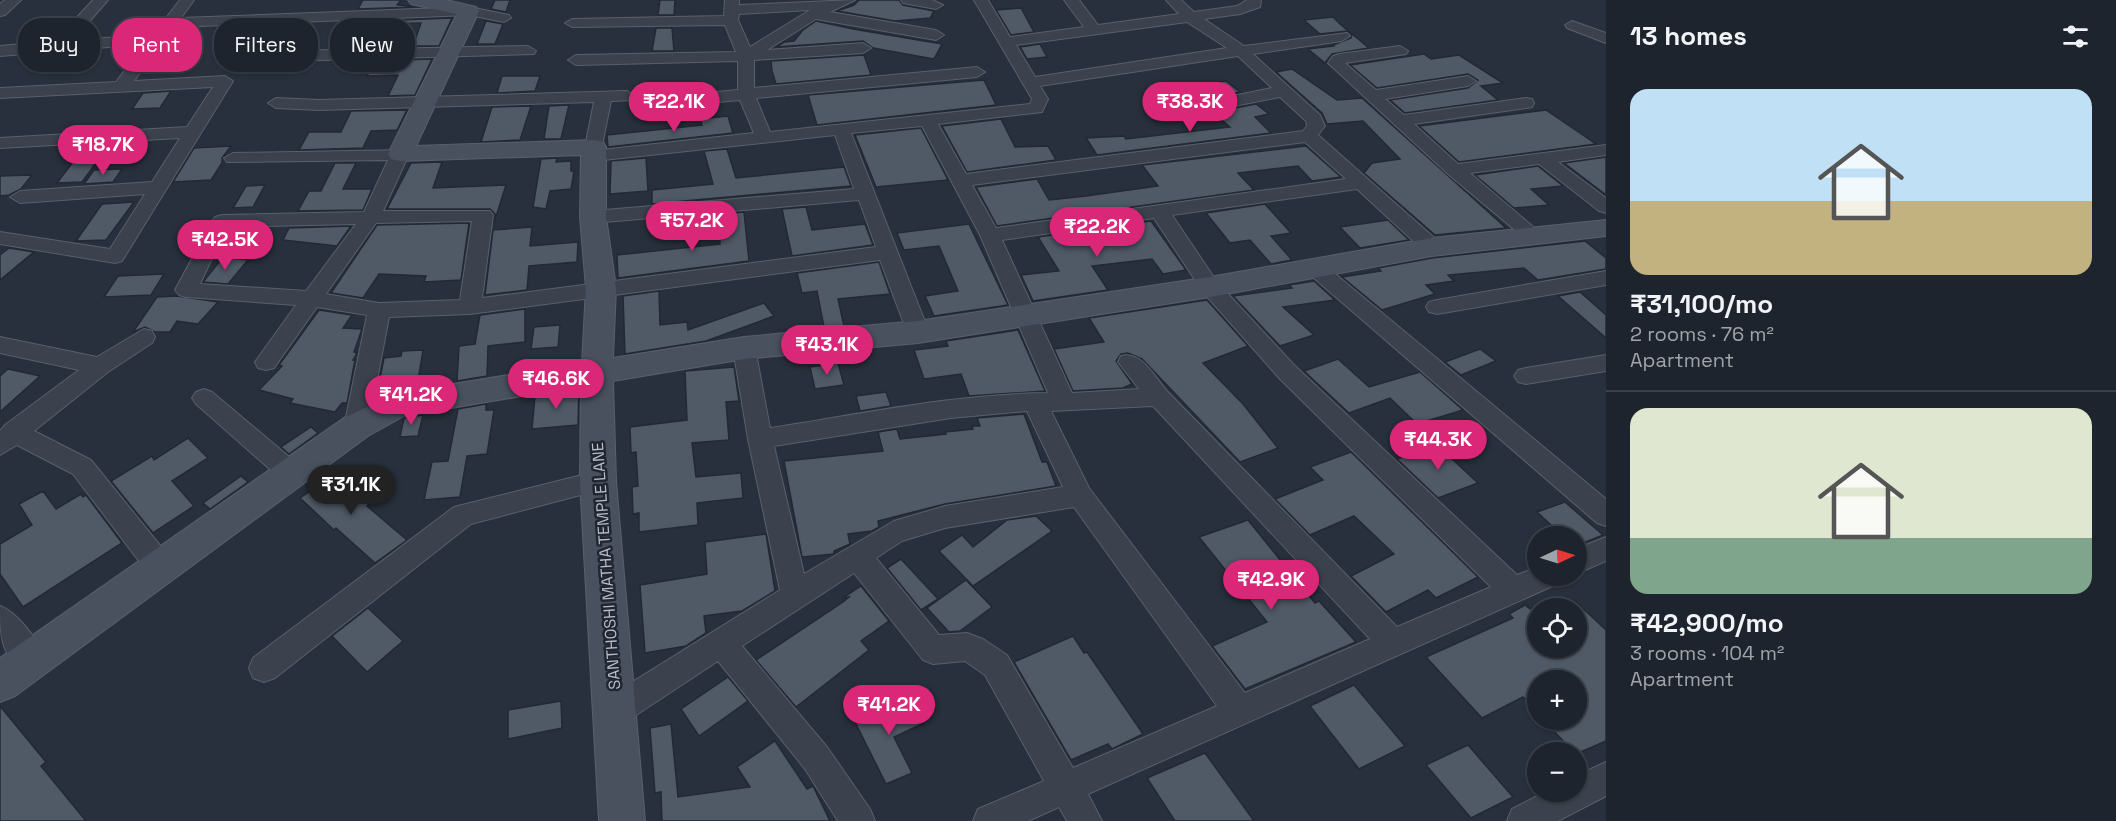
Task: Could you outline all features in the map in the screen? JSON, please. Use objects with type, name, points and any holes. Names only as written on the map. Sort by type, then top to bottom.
[{"type":"street","points":[[0,12],[15,0]]},
{"type":"street","points":[[85,18],[101,0]]},
{"type":"street","points":[[172,18],[187,0]]},
{"type":"street","points":[[418,0],[472,5],[504,18]]},
{"type":"street","points":[[908,0],[936,5]]},
{"type":"street","points":[[234,158],[594,152],[764,137],[1036,108],[1040,99],[1032,82],[1005,42],[981,0]]},
{"type":"street","points":[[1071,0],[1094,29]]},
{"type":"street","points":[[959,181],[1309,136],[1316,126],[1314,119],[1240,50],[1192,18],[1173,0]]},
{"type":"street","points":[[1005,42],[1240,10],[1255,4],[1254,0]]},
{"type":"street","points":[[572,23],[844,2]]},
{"type":"street","points":[[746,56],[813,14],[844,2]]},
{"type":"street","points":[[202,21],[472,5]]},
{"type":"street","points":[[266,362],[371,217],[472,5]]},
{"type":"street","points":[[731,10],[746,56],[746,95],[764,137]]},
{"type":"street","points":[[813,14],[936,35]]},
{"type":"street","points":[[1606,26],[1572,25],[1606,38]]},
{"type":"street","points":[[1032,82],[1342,36]]},
{"type":"street","points":[[576,60],[746,56],[863,48]]},
{"type":"street","points":[[0,51],[18,49]]},
{"type":"street","points":[[318,55],[528,51]]},
{"type":"street","points":[[1400,51],[1336,61],[1337,65],[1454,170],[1535,237]]},
{"type":"street","points":[[121,87],[132,72]]},
{"type":"street","points":[[652,103],[977,72]]},
{"type":"street","points":[[0,93],[225,81],[126,242],[115,256],[0,238]]},
{"type":"street","points":[[1372,96],[1467,81]]},
{"type":"street","points":[[1219,104],[1283,91]]},
{"type":"street","name":"SANTHOSHI MATHA TEMPLE LANE","points":[[604,96],[594,152],[593,217],[601,288],[597,373],[598,481],[616,710],[622,821]]},
{"type":"street","points":[[276,103],[319,105],[426,100],[627,96]]},
{"type":"street","points":[[1400,121],[1526,103]]},
{"type":"street","points":[[927,119],[990,235],[1064,402]]},
{"type":"street","points":[[841,129],[918,332]]},
{"type":"street","points":[[0,143],[192,132]]},
{"type":"street","points":[[1309,136],[1432,247]]},
{"type":"street","points":[[1454,170],[1606,150]]},
{"type":"street","points":[[1542,158],[1606,207]]},
{"type":"street","points":[[990,235],[1361,183]]},
{"type":"street","points":[[21,197],[158,187]]},
{"type":"street","points":[[593,217],[866,194]]},
{"type":"street","points":[[1159,211],[1210,286],[1287,372],[1513,590]]},
{"type":"street","points":[[222,221],[483,215],[470,307]]},
{"type":"street","points":[[0,682],[356,427],[397,405],[744,348],[918,332],[1210,286],[1432,247],[1606,228]]},
{"type":"street","points":[[202,258],[186,290],[312,299],[379,310],[470,307],[527,301],[601,288],[889,252]]},
{"type":"street","points":[[1315,268],[1606,516]]},
{"type":"street","points":[[1437,307],[1606,278]]},
{"type":"street","points":[[356,427],[379,310]]},
{"type":"street","points":[[7,439],[99,366],[144,337]]},
{"type":"street","points":[[0,345],[99,366]]},
{"type":"street","points":[[744,348],[760,439],[795,596]]},
{"type":"street","points":[[1130,362],[1159,396],[1393,643]]},
{"type":"street","points":[[1526,376],[1606,363]]},
{"type":"street","points":[[760,439],[932,413],[1034,401],[1064,402],[1159,396]]},
{"type":"street","points":[[204,398],[291,473]]},
{"type":"street","points":[[1034,401],[1080,495],[1239,711]]},
{"type":"street","points":[[7,439],[82,467],[161,568]]},
{"type":"street","points":[[264,668],[463,515],[598,481]]},
{"type":"street","points":[[616,710],[894,532],[945,517],[1080,495]]},
{"type":"street","points":[[1587,557],[1606,549]]},
{"type":"street","points":[[857,556],[933,650],[964,644],[972,647],[996,665],[1085,821]]},
{"type":"street","points":[[990,821],[1527,584]]},
{"type":"street","points":[[0,619],[31,659]]},
{"type":"street","points":[[721,643],[816,759],[858,821]]},
{"type":"street","points":[[1524,821],[1606,778]]},
{"type":"building","points":[[363,0],[401,0],[397,5],[414,7],[358,9]]},
{"type":"building","points":[[495,0],[510,0],[506,12],[491,9]]},
{"type":"building","points":[[660,0],[675,0],[674,15],[658,15]]},
{"type":"building","points":[[859,0],[899,0],[903,5],[934,11],[930,18],[895,21],[837,11],[854,5]]},
{"type":"building","points":[[1021,8],[1034,32],[1011,35],[996,10]]},
{"type":"building","points":[[1333,17],[1369,48],[1332,54],[1325,63],[1308,49],[1334,46],[1351,38],[1352,34],[1347,31],[1320,34],[1304,20]]},
{"type":"building","points":[[452,18],[439,46],[415,46],[421,23],[415,23],[415,19]]},
{"type":"building","points":[[486,21],[503,24],[495,44],[477,44]]},
{"type":"building","points":[[816,21],[942,44],[934,59],[873,48],[863,41],[776,47],[784,42],[794,41],[803,30]]},
{"type":"building","points":[[656,28],[672,28],[674,51],[652,51]]},
{"type":"building","points":[[1040,44],[1047,57],[1027,59],[1020,47]]},
{"type":"building","points":[[1424,54],[1431,59],[1459,55],[1503,83],[1481,86],[1498,100],[1405,113],[1390,100],[1468,88],[1478,80],[1468,74],[1377,88],[1350,65]]},
{"type":"building","points":[[864,55],[871,75],[776,84],[772,71],[771,61]]},
{"type":"building","points":[[432,59],[415,95],[388,96],[398,75],[367,76],[369,72],[415,72],[415,60]]},
{"type":"building","points":[[1292,69],[1337,100],[1362,98],[1506,228],[1435,235],[1364,173],[1372,163],[1400,159],[1363,121],[1327,124],[1322,113],[1276,72]]},
{"type":"building","points":[[502,76],[540,76],[535,91],[497,93]]},
{"type":"building","points":[[984,80],[996,105],[817,125],[808,95]]},
{"type":"building","points":[[1226,81],[1240,92],[1219,96],[1205,85]]},
{"type":"building","points":[[171,91],[160,108],[132,109],[143,93]]},
{"type":"building","points":[[1256,104],[1269,114],[1255,117],[1271,133],[1097,155],[1086,138],[1124,136],[1126,139],[1230,127],[1207,108],[1219,111]]},
{"type":"building","points":[[569,105],[561,139],[544,139],[549,106]]},
{"type":"building","points":[[531,106],[520,140],[481,142],[492,107]]},
{"type":"building","points":[[407,110],[397,130],[371,131],[363,148],[299,150],[309,132],[341,132],[351,111]]},
{"type":"building","points":[[1546,110],[1596,144],[1459,162],[1419,126]]},
{"type":"building","points":[[728,116],[733,133],[608,147],[607,135],[702,125],[700,119]]},
{"type":"building","points":[[1001,119],[1015,147],[1048,146],[1056,160],[967,172],[942,126]]},
{"type":"building","points":[[921,128],[948,180],[876,187],[855,135]]},
{"type":"building","points":[[231,146],[211,180],[173,182],[194,148]]},
{"type":"building","points":[[1306,146],[1341,177],[1312,181],[1298,166],[1238,173],[1254,190],[997,226],[976,187],[1037,179],[1049,200],[1086,196],[1158,186],[1142,165]]},
{"type":"building","points":[[106,149],[82,182],[57,183],[82,150]]},
{"type":"building","points":[[727,149],[736,178],[844,167],[851,186],[652,204],[652,190],[713,184],[704,151]]},
{"type":"building","points":[[1606,157],[1606,195],[1564,163]]},
{"type":"building","points":[[557,158],[556,162],[571,161],[571,171],[574,171],[571,189],[550,191],[546,209],[533,207],[541,159]]},
{"type":"building","points":[[646,158],[648,191],[610,194],[611,161]]},
{"type":"building","points":[[442,162],[433,188],[506,185],[494,223],[495,214],[490,209],[387,209],[411,163]]},
{"type":"building","points":[[335,163],[356,163],[343,189],[372,189],[363,210],[298,211],[309,191],[321,191]]},
{"type":"building","points":[[1538,166],[1563,186],[1531,189],[1549,205],[1514,208],[1475,175]]},
{"type":"building","points":[[122,169],[113,182],[84,184],[94,170]]},
{"type":"building","points":[[32,175],[21,189],[9,195],[0,196],[0,176]]},
{"type":"building","points":[[265,185],[253,207],[233,208],[246,186]]},
{"type":"building","points":[[134,202],[106,240],[76,241],[102,204]]},
{"type":"building","points":[[1265,204],[1291,233],[1271,236],[1292,260],[1271,264],[1250,240],[1230,243],[1206,213]]},
{"type":"building","points":[[806,207],[812,230],[865,224],[873,245],[792,256],[782,209]]},
{"type":"building","points":[[744,212],[749,261],[618,278],[617,255],[720,244],[718,214]]},
{"type":"building","points":[[1388,220],[1409,240],[1360,248],[1340,227]]},
{"type":"building","points":[[1151,221],[1186,270],[1163,274],[1152,259],[1092,266],[1108,290],[1033,301],[1021,275],[1059,271],[1038,237]]},
{"type":"building","points":[[469,223],[461,280],[424,282],[426,276],[379,274],[363,298],[331,293],[377,225]]},
{"type":"building","points":[[969,224],[1008,305],[934,316],[925,296],[958,291],[939,246],[904,250],[897,233]]},
{"type":"building","points":[[351,226],[337,246],[283,240],[289,228]]},
{"type":"building","points":[[532,227],[530,246],[578,242],[577,262],[529,266],[527,290],[485,295],[493,230]]},
{"type":"building","points":[[1585,241],[1606,258],[1606,269],[1538,280],[1524,268],[1448,275],[1454,281],[1426,285],[1435,294],[1382,310],[1342,277],[1381,271],[1378,268],[1432,258]]},
{"type":"building","points":[[9,248],[34,252],[0,280],[0,255]]},
{"type":"building","points":[[223,257],[248,260],[228,284],[203,282]]},
{"type":"building","points":[[879,262],[890,294],[838,299],[844,326],[824,327],[817,291],[802,293],[797,273]]},
{"type":"building","points":[[164,274],[151,295],[104,297],[118,276]]},
{"type":"building","points":[[1314,281],[1335,300],[1283,307],[1314,335],[1280,346],[1233,296],[1292,288],[1289,285]]},
{"type":"building","points":[[659,291],[660,325],[687,322],[688,330],[764,303],[774,316],[706,341],[625,354],[623,296]]},
{"type":"building","points":[[1580,292],[1606,315],[1606,338],[1558,296]]},
{"type":"building","points":[[177,296],[218,302],[198,324],[177,321],[170,332],[155,332],[145,327],[133,332],[157,297]]},
{"type":"building","points":[[1207,300],[1248,346],[1203,363],[1243,404],[1278,448],[1240,462],[1142,359],[1128,353],[1121,354],[1116,361],[1132,384],[1123,388],[1073,391],[1054,349],[1104,342],[1089,318]]},
{"type":"building","points":[[525,309],[525,342],[488,346],[487,376],[457,381],[459,346],[475,344],[480,315]]},
{"type":"building","points":[[319,310],[352,315],[343,328],[362,329],[354,352],[357,353],[353,360],[355,360],[347,403],[342,403],[335,412],[290,403],[293,399],[259,390],[282,366],[279,365]]},
{"type":"building","points":[[560,325],[558,347],[531,349],[534,327]]},
{"type":"building","points":[[1018,330],[1045,391],[969,396],[961,374],[924,379],[914,350],[948,346],[946,341]]},
{"type":"building","points":[[1480,349],[1496,361],[1461,375],[1445,362]]},
{"type":"building","points":[[423,350],[417,387],[376,399],[384,358],[401,356],[402,351]]},
{"type":"building","points":[[1338,359],[1369,387],[1420,372],[1463,410],[1417,424],[1390,398],[1349,413],[1304,371]]},
{"type":"building","points":[[838,363],[844,385],[815,389],[810,367]]},
{"type":"building","points":[[734,367],[739,401],[726,402],[729,440],[692,443],[696,477],[741,473],[743,498],[697,503],[698,525],[639,532],[639,513],[633,514],[632,487],[638,486],[636,452],[631,453],[630,427],[687,420],[685,371]]},
{"type":"building","points":[[8,369],[40,376],[0,412],[0,376]]},
{"type":"building","points":[[579,389],[578,425],[532,429],[535,396]]},
{"type":"building","points":[[886,392],[891,406],[860,411],[856,396]]},
{"type":"building","points":[[486,404],[486,410],[494,410],[487,454],[467,456],[460,497],[424,500],[432,462],[448,461],[458,409]]},
{"type":"building","points":[[1024,414],[1042,462],[1047,462],[1056,486],[945,504],[878,521],[879,527],[872,531],[848,534],[850,544],[834,551],[834,554],[802,557],[784,461],[883,451],[878,432],[897,429],[900,439],[946,434],[945,432],[980,426],[977,418]]},
{"type":"building","points":[[423,415],[418,436],[400,437],[404,418]]},
{"type":"building","points":[[311,427],[318,433],[289,454],[281,447]]},
{"type":"building","points":[[188,438],[208,458],[172,481],[194,506],[153,533],[111,481],[152,456],[154,460]]},
{"type":"building","points":[[1437,445],[1478,483],[1438,498],[1397,459]]},
{"type":"building","points":[[1351,452],[1478,577],[1436,598],[1428,590],[1386,612],[1351,576],[1394,554],[1354,516],[1310,535],[1275,499],[1323,480],[1310,467]]},
{"type":"building","points":[[328,468],[369,504],[367,506],[407,540],[375,563],[336,528],[334,530],[300,498],[312,490],[306,484]]},
{"type":"building","points":[[241,476],[248,482],[210,509],[203,503]]},
{"type":"building","points":[[43,491],[56,509],[81,494],[83,497],[86,495],[122,543],[23,607],[0,574],[0,544],[32,525],[19,504]]},
{"type":"building","points":[[1565,502],[1603,535],[1587,542],[1587,526],[1552,526],[1537,512]]},
{"type":"building","points":[[1036,516],[1052,531],[973,586],[939,551],[962,535],[973,547],[1007,520]]},
{"type":"building","points":[[1248,520],[1315,603],[1319,601],[1356,642],[1245,689],[1212,646],[1267,622],[1199,537]]},
{"type":"building","points":[[766,534],[775,591],[742,611],[704,616],[706,633],[686,646],[645,653],[640,585],[707,574],[705,542]]},
{"type":"building","points":[[901,559],[938,599],[921,610],[887,568]]},
{"type":"building","points":[[966,580],[992,607],[960,631],[949,632],[927,608]]},
{"type":"building","points":[[861,586],[889,621],[861,641],[869,650],[796,707],[756,660],[843,602],[849,597],[843,598]]},
{"type":"building","points":[[1525,605],[1527,607],[1527,658],[1587,658],[1587,612],[1606,630],[1606,741],[1587,749],[1587,742],[1564,742],[1553,730],[1587,730],[1587,670],[1527,670],[1527,702],[1523,697],[1482,718],[1426,657],[1513,618],[1509,614]]},
{"type":"building","points":[[368,608],[403,641],[367,672],[332,636]]},
{"type":"building","points":[[1073,636],[1084,653],[1087,652],[1143,734],[1112,749],[1108,744],[1071,760],[1014,662]]},
{"type":"building","points":[[728,677],[748,701],[699,736],[681,709]]},
{"type":"building","points":[[1354,685],[1405,746],[1359,769],[1310,706]]},
{"type":"building","points":[[908,695],[924,723],[894,737],[912,773],[886,784],[854,720]]},
{"type":"building","points":[[561,701],[562,728],[508,739],[508,710]]},
{"type":"building","points":[[0,706],[46,762],[41,766],[86,821],[0,821]]},
{"type":"building","points":[[671,724],[678,797],[750,787],[737,767],[775,741],[807,789],[813,786],[830,821],[662,821],[661,792],[655,793],[650,728]]},
{"type":"building","points":[[1468,745],[1513,797],[1471,818],[1426,765]]},
{"type":"building","points":[[1205,753],[1254,821],[1175,821],[1147,778]]}]
